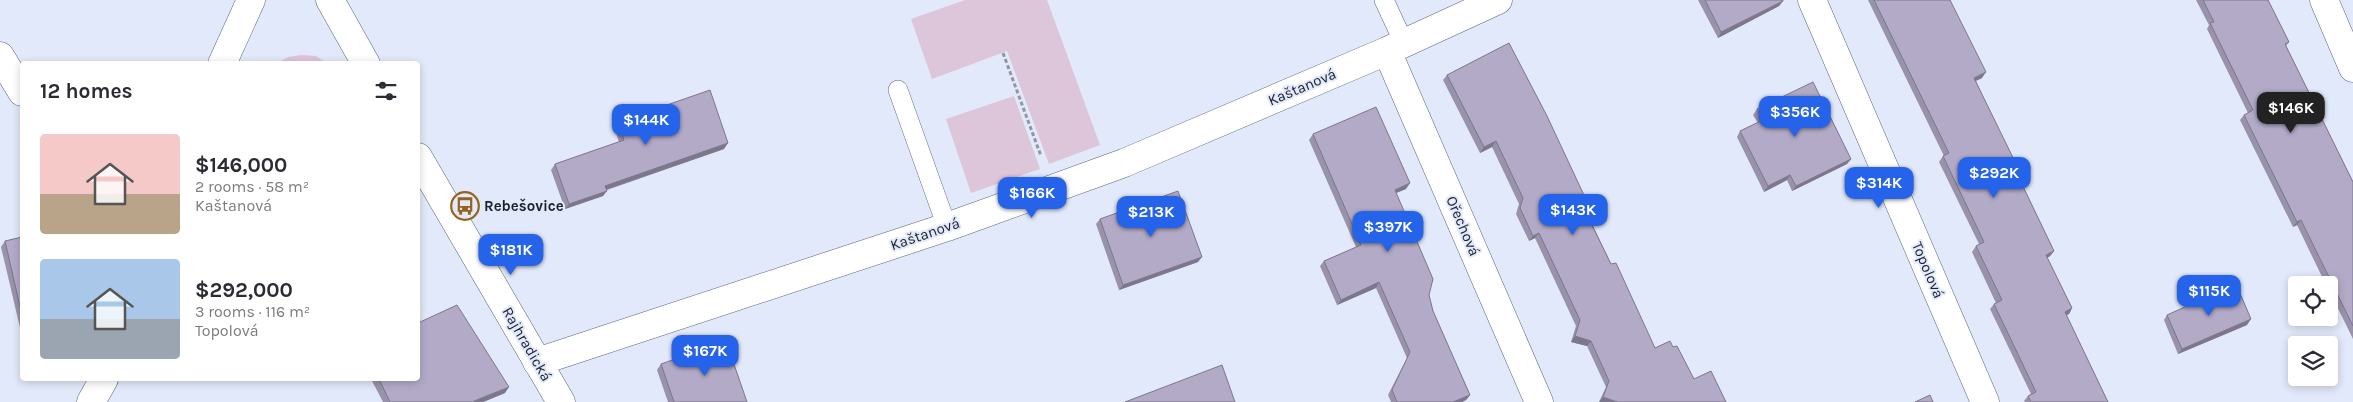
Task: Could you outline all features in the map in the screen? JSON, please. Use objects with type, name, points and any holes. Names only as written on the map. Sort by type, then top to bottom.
[{"type":"street","points":[[223,61],[251,0]]},
{"type":"street","points":[[330,0],[364,61]]},
{"type":"street","name":"Kaštanová","points":[[537,362],[947,227],[1124,163],[1396,47],[1498,0]]},
{"type":"street","name":"Topolová","points":[[1812,0],[1985,402]]},
{"type":"street","points":[[2324,0],[2353,68]]},
{"type":"street","name":"Ořechová","points":[[1396,47],[1539,402]]},
{"type":"street","points":[[0,56],[20,89]]},
{"type":"street","name":"Rajhradická","points":[[420,167],[561,402]]},
{"type":"street","points":[[91,402],[103,381]]},
{"type":"lane","points":[[1384,0],[1396,47]]},
{"type":"lane","points":[[898,90],[947,227]]},
{"type":"path","points":[[1003,53],[1054,189]]},
{"type":"shaded area","points":[[965,0],[1047,0],[1100,145],[1049,164],[1007,51],[932,79],[911,19]]},
{"type":"shaded area","points":[[301,55],[316,56],[324,61],[281,61],[288,57]]},
{"type":"shaded area","points":[[1014,96],[1040,169],[971,193],[946,119]]},
{"type":"building","points":[[1705,0],[1783,0],[1783,1],[1721,32]]},
{"type":"building","points":[[1874,0],[1950,0],[1986,72],[1974,78],[2021,174],[2018,176],[2054,251],[2046,255],[2072,308],[2065,312],[2108,402],[2031,402],[2028,396],[2036,392],[1994,304],[2002,300],[1976,246],[1984,242],[1943,156],[1949,153]]},
{"type":"building","points":[[2203,0],[2268,0],[2289,42],[2285,44],[2353,182],[2353,326],[2338,295],[2338,276],[2328,276],[2301,220],[2297,222],[2244,115],[2253,110],[2210,23],[2214,22]]},
{"type":"building","points":[[1509,43],[1547,116],[1590,208],[1585,211],[1611,264],[1616,263],[1655,348],[1670,341],[1673,347],[1677,346],[1694,379],[1711,371],[1726,402],[1617,402],[1603,397],[1609,381],[1591,341],[1575,336],[1580,320],[1539,233],[1533,236],[1520,208],[1523,198],[1496,141],[1484,147],[1447,75]]},
{"type":"building","points":[[1813,82],[1851,159],[1796,186],[1790,175],[1768,186],[1740,131],[1763,120],[1757,109]]},
{"type":"building","points":[[710,90],[728,143],[605,186],[607,191],[569,204],[555,164],[624,140],[618,122]]},
{"type":"building","points":[[1376,107],[1410,183],[1395,190],[1433,279],[1429,295],[1433,311],[1470,395],[1453,402],[1397,402],[1392,390],[1410,352],[1379,282],[1341,300],[1324,261],[1361,245],[1313,134]]},
{"type":"building","points":[[1178,191],[1202,257],[1123,285],[1100,219]]},
{"type":"building","points":[[20,237],[20,306],[5,241]]},
{"type":"building","points":[[2236,284],[2251,319],[2182,349],[2167,315]]},
{"type":"building","points":[[457,305],[509,387],[474,402],[390,402],[380,381],[420,381],[420,322]]},
{"type":"building","points":[[726,341],[747,402],[674,402],[661,364]]},
{"type":"building","points":[[1222,365],[1235,402],[1125,402]]},
{"type":"building","points":[[1930,395],[1933,402],[1915,402]]},
{"type":"place","name":"Rebešovice","points":[[465,206]]}]
